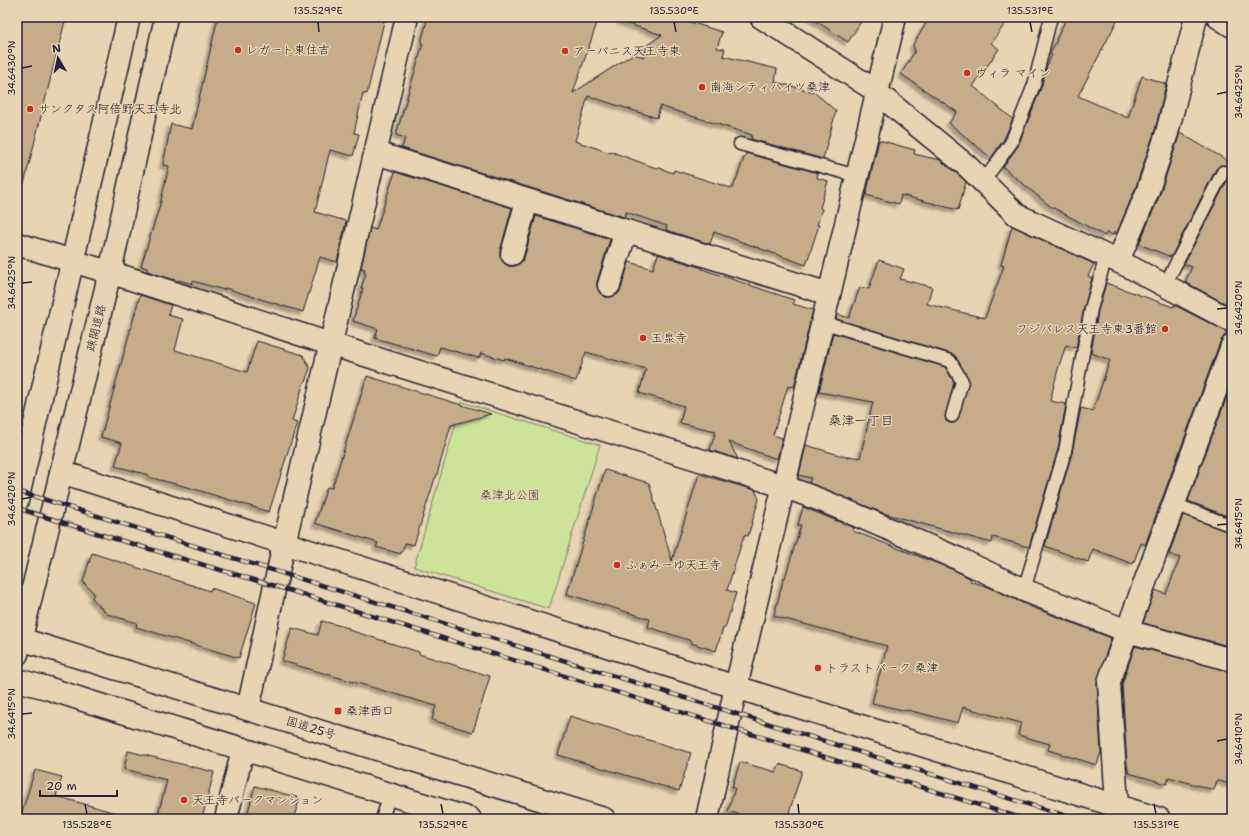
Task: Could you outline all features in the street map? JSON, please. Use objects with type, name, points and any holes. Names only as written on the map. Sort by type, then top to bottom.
[{"type":"main road","points":[[17,501],[129,17]]},
{"type":"main road","name":"疎開道路","points":[[18,643],[110,272],[166,17]]},
{"type":"main road","points":[[248,709],[284,544],[407,17]]},
{"type":"main road","points":[[761,17],[870,87],[967,166],[1017,215],[1165,285],[1232,321]]},
{"type":"main road","points":[[706,819],[783,486],[896,17]]},
{"type":"main road","points":[[1112,259],[1146,193],[1167,133],[1196,17]]},
{"type":"main road","points":[[1218,17],[1232,26]]},
{"type":"main road","points":[[376,153],[829,294]]},
{"type":"main road","points":[[512,254],[527,201]]},
{"type":"main road","points":[[609,285],[626,231]]},
{"type":"main road","points":[[17,244],[110,272],[330,344],[783,486],[823,501],[959,559],[1024,590],[1126,631],[1232,660]]},
{"type":"main road","points":[[1118,813],[1109,682],[1126,631],[1232,346]]},
{"type":"main road","points":[[61,472],[736,687],[1118,813],[1159,819]]},
{"type":"main road","name":"国道25号","points":[[18,643],[248,709],[604,819]]},
{"type":"main road","points":[[17,680],[470,819]]},
{"type":"main road","points":[[226,819],[243,749]]},
{"type":"lane","points":[[983,182],[1011,143],[1034,85],[1051,17]]},
{"type":"lane","points":[[740,144],[857,176]]},
{"type":"lane","points":[[1165,285],[1223,172]]},
{"type":"lane","points":[[1024,590],[1065,451],[1091,309],[1112,259]]},
{"type":"lane","points":[[822,322],[950,361],[962,381],[952,416]]},
{"type":"lane","points":[[1174,504],[1232,526]]},
{"type":"lane","points":[[382,819],[390,794]]},
{"type":"green space","name":"桑津北公園","points":[[462,402],[600,445],[549,609],[414,567]]},
{"type":"building","name":"サンクタス阿倍野天王寺北","points":[[17,17],[66,17],[24,184],[17,184]]},
{"type":"building","points":[[218,17],[385,17],[367,94],[363,93],[354,133],[359,134],[353,156],[330,150],[315,212],[346,221],[337,262],[320,257],[303,312],[225,288],[224,290],[193,281],[192,284],[178,281],[147,271],[147,268],[141,266],[160,205],[169,166],[163,165],[171,124],[192,129]]},
{"type":"building","points":[[428,17],[599,17],[573,93],[633,54],[644,57],[647,45],[662,35],[620,21],[620,17],[674,17],[722,32],[717,48],[725,49],[723,56],[777,69],[775,82],[814,92],[836,111],[823,159],[751,139],[752,135],[660,106],[657,118],[588,96],[575,141],[611,153],[612,152],[656,168],[657,167],[673,173],[674,170],[731,188],[733,188],[746,153],[818,173],[817,178],[828,181],[820,208],[822,209],[817,225],[819,225],[806,265],[714,232],[710,244],[666,230],[667,226],[626,212],[624,217],[402,148],[405,138],[396,135],[423,44],[421,43]]},
{"type":"building","points":[[810,17],[864,17],[848,42]]},
{"type":"building","points":[[930,17],[1010,17],[991,43],[999,49],[973,86],[1013,119],[1004,139],[991,158],[949,123],[957,112],[901,74],[915,51],[913,45]]},
{"type":"building","points":[[1067,17],[1119,17],[1078,96],[1128,118],[1142,76],[1166,84],[1155,130],[1135,189],[1117,233],[1114,232],[1113,235],[1107,232],[1105,236],[1050,206],[1003,167],[1018,146],[1041,88],[1047,65],[1052,55],[1050,54]]},
{"type":"building","points":[[1180,133],[1232,163],[1232,307],[1185,282],[1192,267],[1184,264],[1230,175],[1230,171],[1227,166],[1222,165],[1216,169],[1171,257],[1139,244],[1159,197]]},
{"type":"building","points":[[879,140],[915,150],[914,154],[940,160],[959,175],[966,182],[958,210],[901,195],[899,204],[866,195]]},
{"type":"building","points":[[395,172],[512,208],[500,251],[500,257],[508,266],[515,266],[524,258],[536,216],[610,239],[597,282],[597,287],[600,293],[605,297],[611,297],[618,294],[621,289],[629,262],[653,269],[658,254],[794,300],[793,304],[813,310],[794,387],[788,386],[773,435],[782,438],[777,459],[729,442],[738,459],[710,450],[716,431],[680,423],[684,406],[639,393],[646,369],[586,352],[576,381],[505,358],[504,360],[481,353],[479,358],[440,347],[437,356],[375,338],[378,329],[353,321],[366,274],[364,273],[365,269],[361,268],[370,228],[376,230]]},
{"type":"building","points":[[1012,226],[1094,264],[1088,276],[1092,278],[1076,348],[1066,345],[1050,401],[1066,404],[1058,449],[1029,547],[993,537],[992,543],[883,513],[809,483],[811,478],[799,475],[806,445],[849,458],[849,456],[860,458],[873,402],[819,392],[833,333],[945,367],[954,382],[945,417],[946,421],[950,423],[957,421],[969,380],[956,357],[952,354],[836,319],[837,314],[849,318],[860,287],[869,289],[879,260],[904,269],[900,279],[932,287],[927,304],[985,318],[1004,266],[1001,265]]},
{"type":"building","points":[[1106,283],[1173,307],[1174,305],[1227,332],[1220,342],[1145,545],[1141,543],[1133,564],[1093,549],[1088,562],[1045,546],[1072,453],[1081,408],[1093,411],[1110,360],[1091,353],[1098,311]]},
{"type":"building","points":[[140,295],[171,305],[168,315],[183,319],[175,350],[247,372],[257,341],[303,355],[310,368],[292,421],[297,423],[269,512],[115,466],[122,443],[101,437]]},
{"type":"building","points":[[367,376],[491,414],[451,425],[436,478],[414,545],[405,543],[401,554],[376,547],[378,543],[315,523],[327,487],[332,488]]},
{"type":"building","points":[[1232,383],[1232,518],[1188,501]]},
{"type":"building","points":[[605,470],[649,483],[672,561],[699,474],[755,490],[759,499],[748,536],[744,535],[727,590],[736,593],[716,651],[691,643],[692,641],[648,627],[650,619],[567,594]]},
{"type":"building","points":[[803,507],[854,528],[853,531],[954,570],[971,579],[970,581],[1111,638],[1097,683],[1101,752],[1097,765],[1048,750],[1050,744],[1018,735],[1021,723],[963,707],[958,723],[908,710],[872,703],[887,646],[774,616],[784,577],[785,578],[801,525],[798,525]]},
{"type":"building","points":[[1183,515],[1232,533],[1232,647],[1143,623],[1155,590],[1166,594],[1180,558],[1169,554]]},
{"type":"building","points":[[92,553],[210,591],[211,588],[256,603],[239,658],[136,627],[137,623],[107,614],[92,598],[94,593],[83,582]]},
{"type":"building","points":[[322,621],[349,628],[349,630],[419,652],[419,654],[490,676],[473,732],[432,720],[436,706],[282,661],[292,628],[318,635]]},
{"type":"building","points":[[1135,646],[1232,672],[1232,785],[1217,780],[1214,790],[1169,777],[1167,784],[1129,773],[1127,765],[1122,684]]},
{"type":"building","points":[[570,716],[691,753],[679,791],[558,755]]},
{"type":"building","name":"天王寺パークマンション","points":[[128,751],[214,772],[202,819],[157,819],[167,780],[124,769]]},
{"type":"building","points":[[740,762],[776,772],[779,764],[802,771],[787,819],[754,819],[728,811],[735,788],[732,787]]},
{"type":"building","points":[[35,770],[62,777],[56,796],[116,813],[115,819],[20,819]]},
{"type":"building","points":[[255,786],[300,798],[293,819],[246,819]]},
{"type":"railway","points":[[17,491],[1076,819]]},
{"type":"railway","points":[[17,508],[295,592],[1024,819]]},
{"type":"place","name":"レガート東住吉","points":[[238,50]]},
{"type":"place","name":"アーバニス天王寺東","points":[[565,51]]},
{"type":"place","name":"ヴィラ マイン","points":[[967,73]]},
{"type":"place","name":"南海シティハイツ桑津","points":[[702,87]]},
{"type":"place","name":"サンクタス阿倍野天王寺北","points":[[30,109]]},
{"type":"place","name":"フジパレス天王寺東3番館","points":[[1165,329]]},
{"type":"place","name":"玉泉寺","points":[[643,338]]},
{"type":"place","name":"ふぁみーゆ天王寺","points":[[617,565]]},
{"type":"place","name":"トラストパーク 桑津","points":[[818,668]]},
{"type":"place","name":"桑津西口","points":[[338,711]]},
{"type":"place","name":"天王寺パークマンション","points":[[184,800]]},
{"type":"district","name":"桑津一丁目","points":[[861,420]]}]
